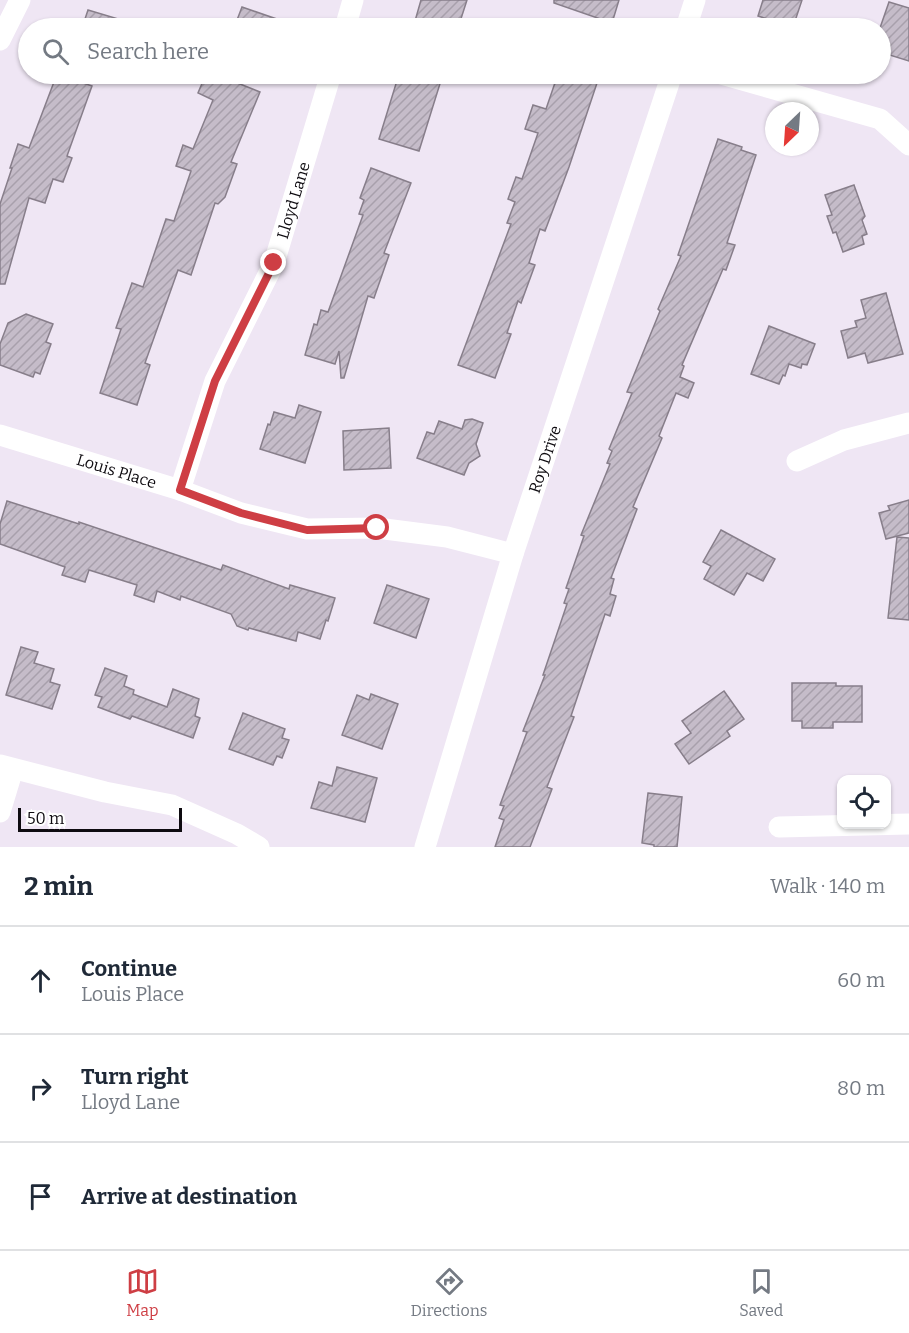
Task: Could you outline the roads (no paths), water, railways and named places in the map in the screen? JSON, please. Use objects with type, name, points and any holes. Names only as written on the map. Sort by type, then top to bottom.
[{"type":"street","points":[[0,40],[20,0]]},
{"type":"street","points":[[348,18],[353,0]]},
{"type":"street","points":[[689,18],[695,0]]},
{"type":"street","name":"Lloyd Lane","points":[[180,490],[215,381],[274,263],[328,84]]},
{"type":"street","name":"Roy Drive","points":[[425,847],[513,554],[669,84]]},
{"type":"street","points":[[756,84],[880,119],[909,145]]},
{"type":"street","points":[[797,461],[844,440],[909,423]]},
{"type":"street","name":"Louis Place","points":[[0,435],[180,490],[241,513],[307,530],[377,528],[447,537],[513,554]]},
{"type":"street","points":[[0,812],[7,767],[172,806],[237,834],[259,847]]},
{"type":"street","points":[[779,827],[909,824]]}]
